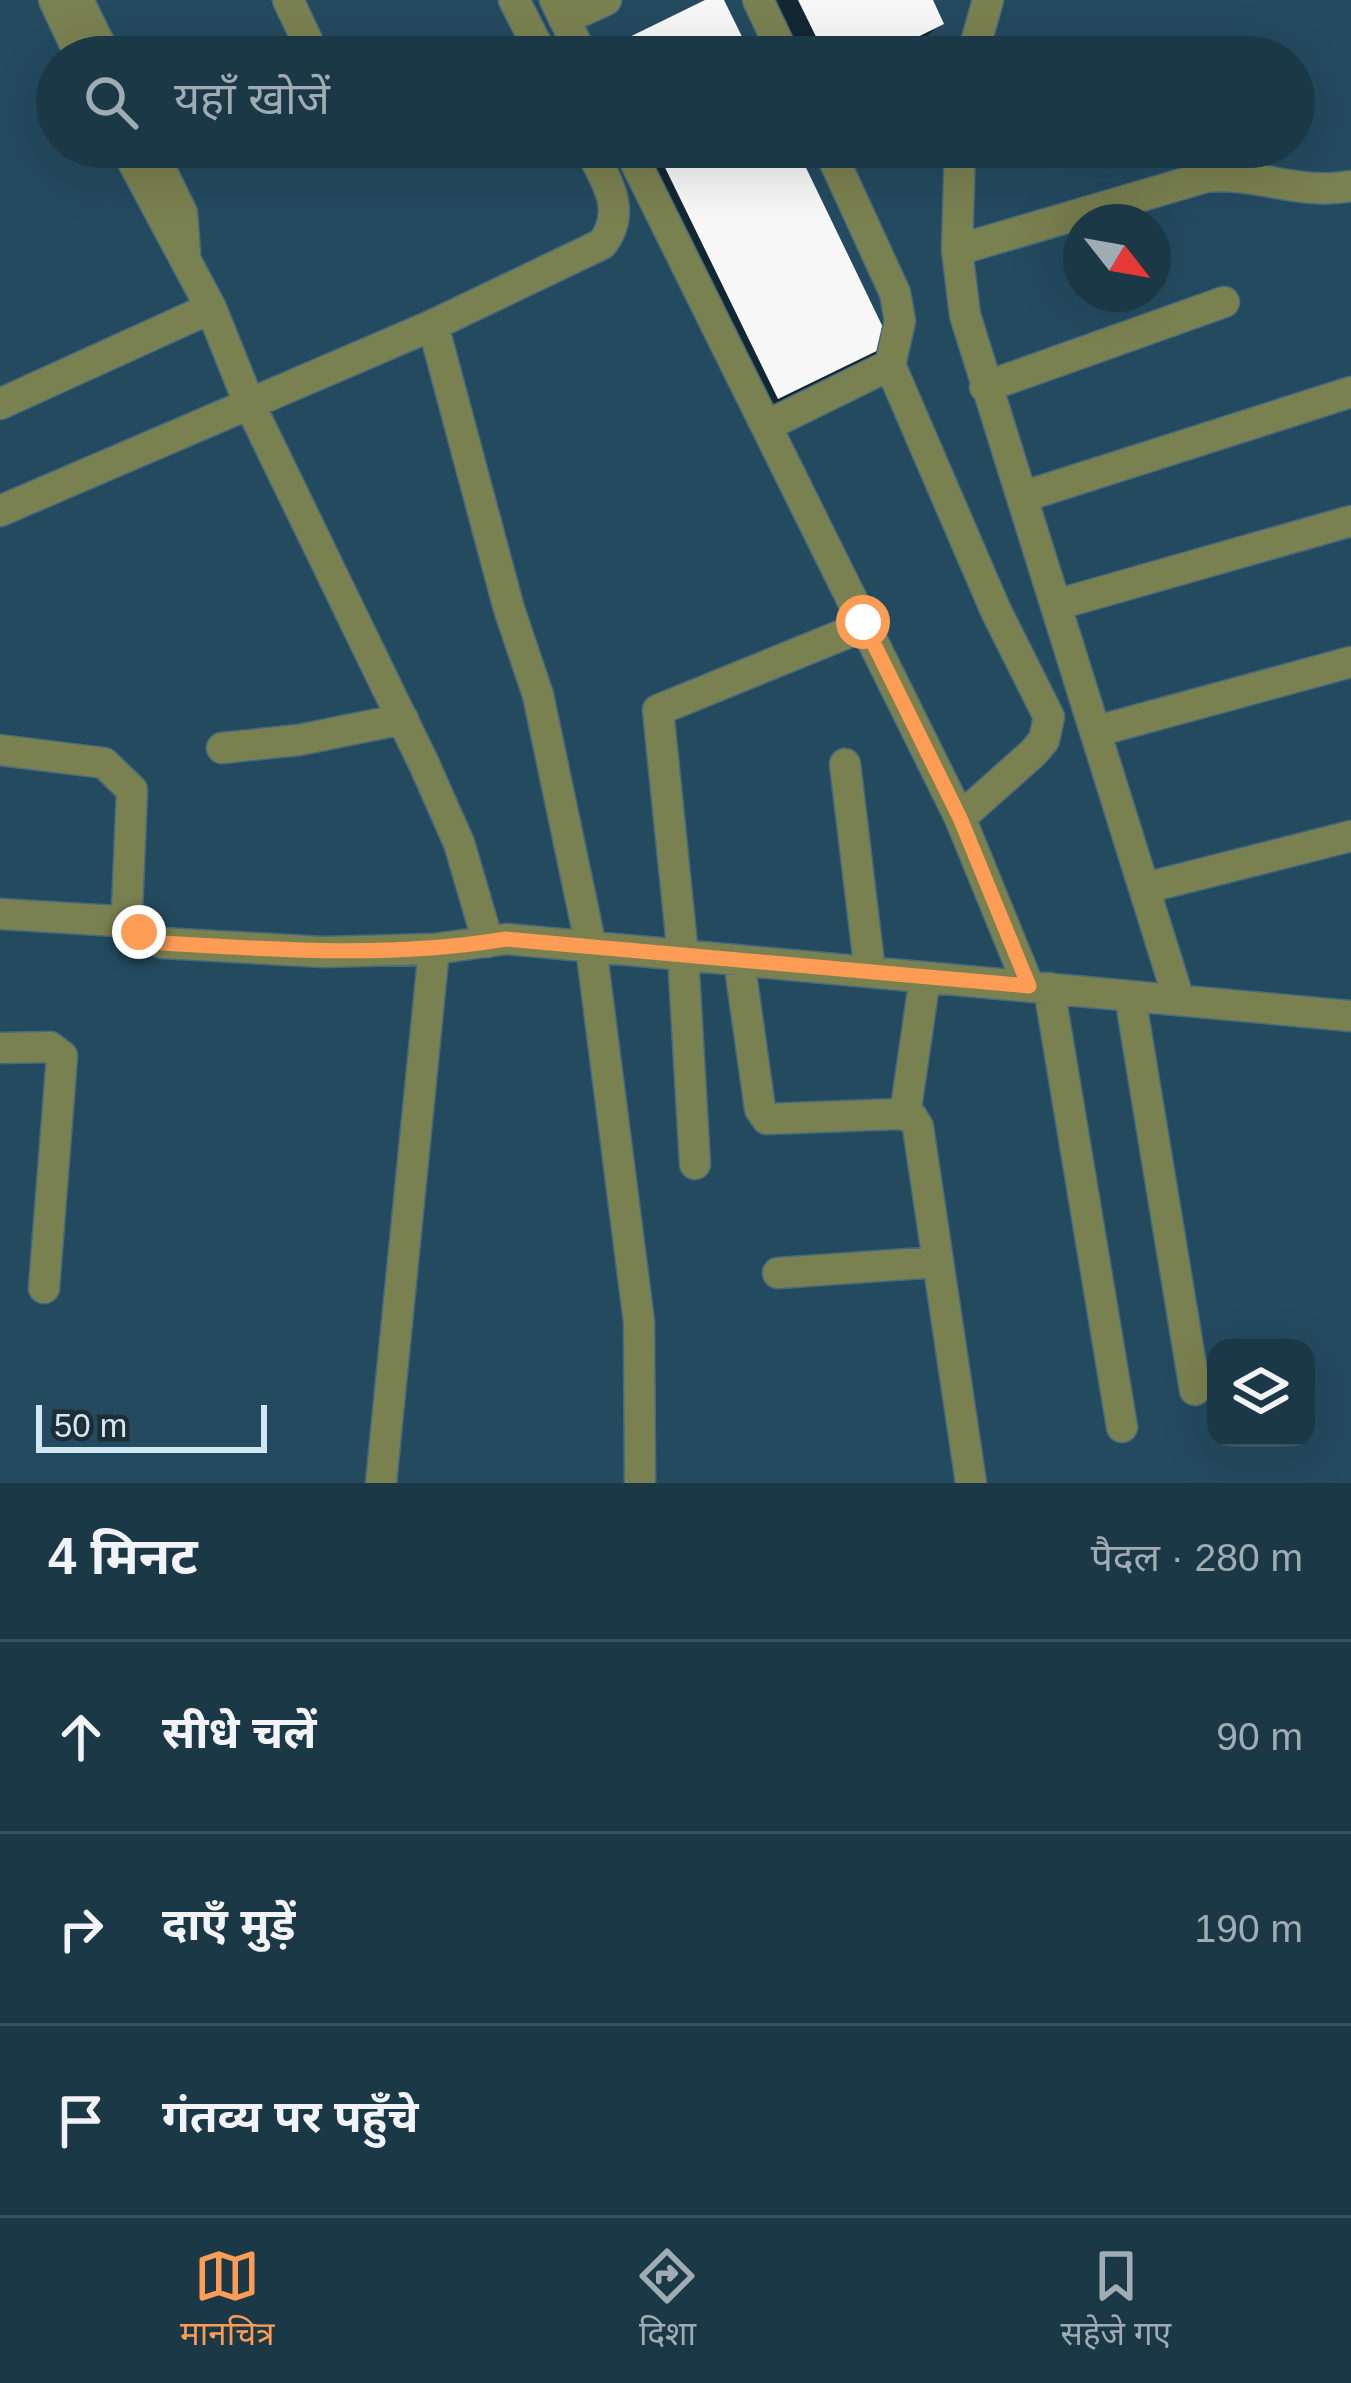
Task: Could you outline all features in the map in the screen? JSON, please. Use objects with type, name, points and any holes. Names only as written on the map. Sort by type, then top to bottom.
[{"type":"street","points":[[54,0],[71,36]]},
{"type":"street","points":[[78,0],[96,36]]},
{"type":"street","points":[[288,0],[305,36]]},
{"type":"street","points":[[514,0],[532,36]]},
{"type":"street","points":[[559,10],[606,0]]},
{"type":"street","points":[[758,0],[775,36]]},
{"type":"street","points":[[978,36],[988,0]]},
{"type":"street","points":[[135,168],[211,308],[249,403],[403,719],[459,843],[488,942]]},
{"type":"street","points":[[160,168],[182,213],[185,258]]},
{"type":"street","points":[[0,511],[433,325],[602,244],[614,228],[617,208],[599,168]]},
{"type":"street","points":[[638,168],[1039,987],[1122,1427]]},
{"type":"street","points":[[838,168],[895,292],[900,321],[890,365],[1049,717],[1044,740],[1033,753],[960,818]]},
{"type":"street","points":[[959,168],[957,250],[965,315],[1179,1000]]},
{"type":"street","points":[[957,250],[1206,177],[1234,176],[1317,191],[1351,186]]},
{"type":"street","points":[[985,388],[1224,302]]},
{"type":"street","points":[[0,404],[211,308]]},
{"type":"street","points":[[433,325],[509,609],[538,695],[591,946],[639,1322],[640,1483]]},
{"type":"street","points":[[766,425],[890,365]]},
{"type":"street","points":[[1022,497],[1351,392]]},
{"type":"street","points":[[1059,604],[1351,521]]},
{"type":"street","points":[[695,1164],[683,955],[658,710],[851,632]]},
{"type":"street","points":[[1097,731],[1351,662]]},
{"type":"street","points":[[222,748],[299,740],[403,719]]},
{"type":"street","points":[[0,750],[104,763],[132,790],[127,910],[139,932],[162,943],[324,952],[434,949],[488,942],[591,946],[1351,1016]]},
{"type":"street","points":[[845,764],[870,972]]},
{"type":"street","points":[[1145,888],[1351,836]]},
{"type":"street","points":[[0,914],[134,922]]},
{"type":"street","points":[[381,1483],[434,949]]},
{"type":"street","points":[[739,960],[760,1109],[766,1119],[905,1115],[918,1127],[971,1483]]},
{"type":"street","points":[[905,1115],[926,977]]},
{"type":"street","points":[[1130,996],[1195,1390]]},
{"type":"street","points":[[0,1048],[50,1047],[62,1056],[44,1288]]},
{"type":"street","points":[[778,1273],[938,1262]]},
{"type":"building","points":[[705,0],[724,0],[742,36],[632,36]]},
{"type":"building","points":[[798,0],[933,0],[944,24],[920,36],[816,36]]},
{"type":"building","points":[[665,168],[806,168],[891,344],[778,399]]},
{"type":"route","points":[[139,932],[162,943],[324,952],[434,949],[506,939],[1029,986],[960,818],[863,622]]}]
